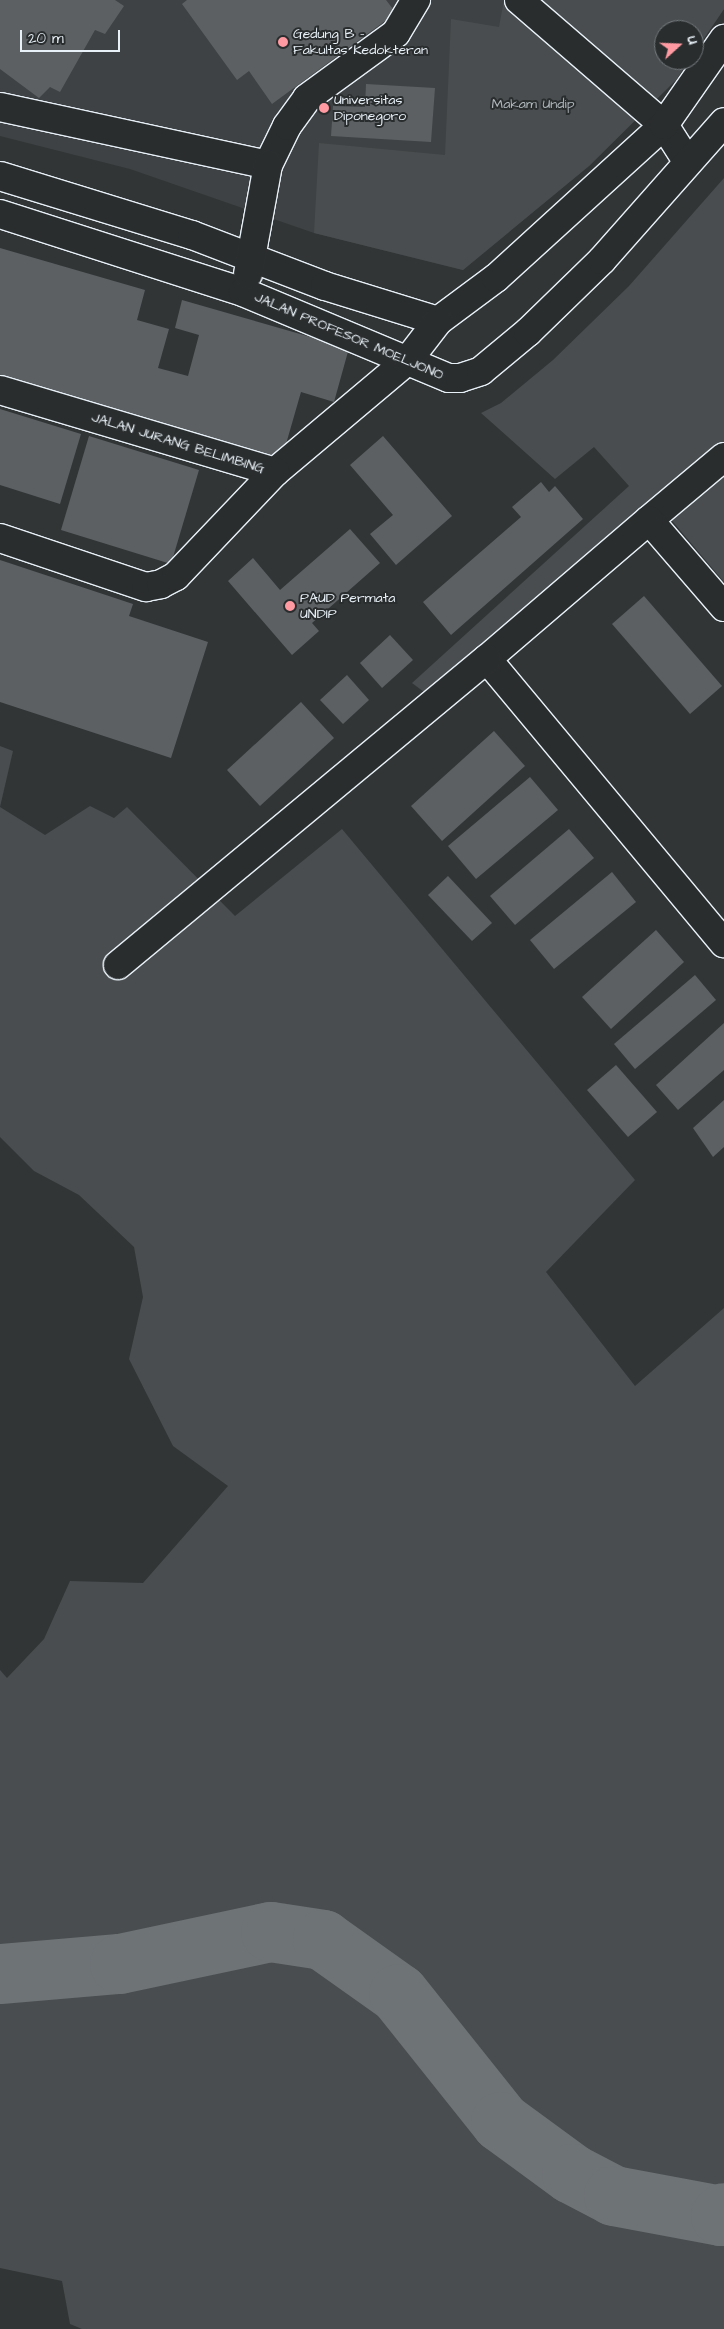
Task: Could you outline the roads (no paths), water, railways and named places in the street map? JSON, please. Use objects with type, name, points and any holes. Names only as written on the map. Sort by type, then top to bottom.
[{"type":"street","points":[[243,292],[252,256],[268,165],[287,126],[307,98],[396,33],[416,0]]},
{"type":"street","points":[[519,0],[664,126],[688,161]]},
{"type":"street","name":"JALAN JURANG BELIMBING","points":[[0,390],[275,472],[408,360],[438,321],[496,278],[664,126],[724,39]]},
{"type":"street","points":[[0,107],[268,165]]},
{"type":"street","name":"JALAN PROFESOR MOELJONO","points":[[0,214],[243,292],[449,378],[460,378],[481,371],[528,332],[602,260],[724,122]]},
{"type":"street","points":[[0,176],[252,256],[325,286],[438,321]]},
{"type":"street","points":[[118,964],[487,659],[724,457]]},
{"type":"street","points":[[0,538],[146,587],[161,584],[176,576],[275,472]]},
{"type":"street","points":[[649,520],[724,606]]},
{"type":"street","points":[[487,659],[724,943]]},
{"type":"waterway","points":[[0,1974],[120,1964],[271,1932],[323,1940],[399,1994],[501,2122],[572,2174],[614,2196],[721,2216],[724,2213]]},
{"type":"place","name":"Gedung B - Fakultas Kedokteran","points":[[283,42]]},
{"type":"place","name":"Universitas Diponegoro","points":[[324,108]]},
{"type":"place","name":"PAUD Permata UNDIP","points":[[290,606]]},
{"type":"park label","name":"Makam Undip","points":[[533,104]]}]
